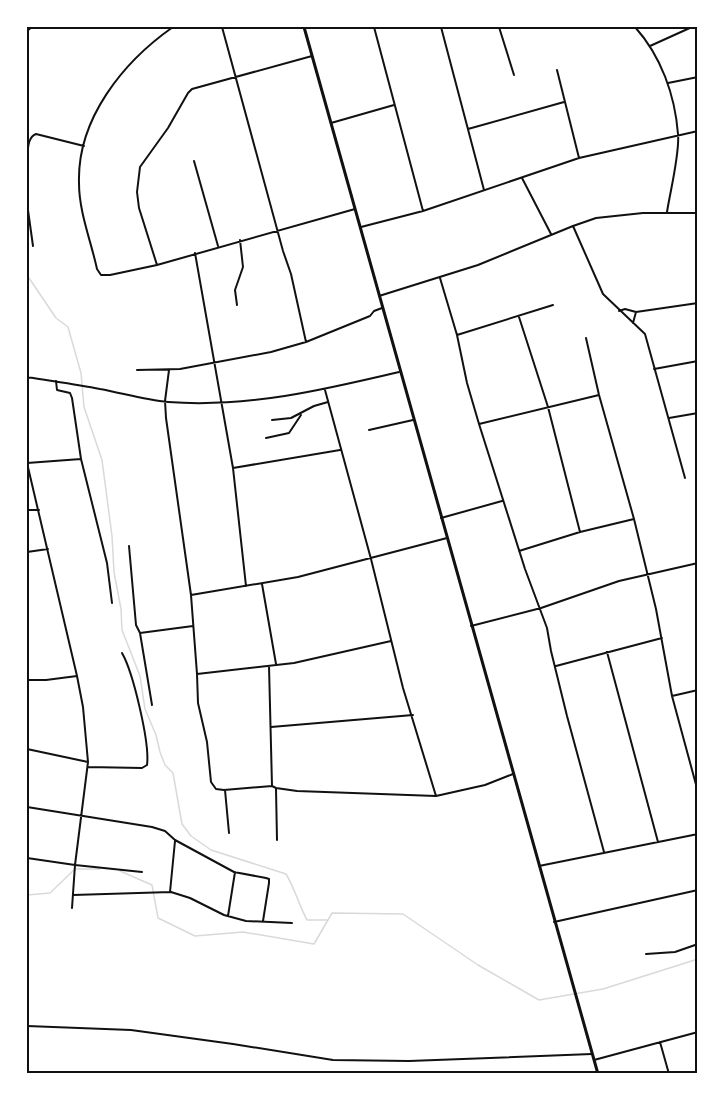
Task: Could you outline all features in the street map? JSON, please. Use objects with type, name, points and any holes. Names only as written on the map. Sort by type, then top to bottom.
[{"type":"main road","points":[[304,27],[361,227],[399,372],[598,1074]]},
{"type":"street","points":[[27,31],[32,27]]},
{"type":"street","points":[[173,27],[156,39],[111,85],[98,107],[84,146],[79,171],[79,193],[99,272],[104,276],[157,265],[355,209]]},
{"type":"street","points":[[222,27],[291,274],[306,342]]},
{"type":"street","points":[[374,27],[423,211]]},
{"type":"street","points":[[441,27],[484,190]]},
{"type":"street","points":[[500,27],[514,75]]},
{"type":"street","points":[[635,27],[650,46],[668,83],[678,135],[667,212]]},
{"type":"street","points":[[650,46],[692,27]]},
{"type":"street","points":[[157,265],[139,208],[137,192],[140,167],[168,128],[190,90],[312,56]]},
{"type":"street","points":[[557,70],[579,158]]},
{"type":"street","points":[[668,83],[698,77]]},
{"type":"street","points":[[468,129],[564,102]]},
{"type":"street","points":[[331,123],[395,105]]},
{"type":"street","points":[[361,227],[423,211],[579,158],[698,131]]},
{"type":"street","points":[[27,157],[30,140],[36,134],[84,146]]},
{"type":"street","points":[[194,161],[218,246]]},
{"type":"street","points":[[522,178],[552,234]]},
{"type":"street","points":[[27,203],[33,246]]},
{"type":"street","points":[[379,296],[496,259],[573,226],[610,216],[667,212],[698,213]]},
{"type":"street","points":[[573,226],[599,288],[619,311],[645,334],[685,478]]},
{"type":"street","points":[[237,305],[235,290],[243,266],[240,240]]},
{"type":"street","points":[[195,253],[233,468],[246,586]]},
{"type":"street","points":[[440,278],[479,424],[519,551],[541,608],[590,807],[604,852]]},
{"type":"street","points":[[619,311],[625,309],[636,312],[698,303]]},
{"type":"street","points":[[457,335],[553,305]]},
{"type":"street","points":[[137,370],[169,370],[271,352],[306,342],[370,316],[374,311],[382,308]]},
{"type":"street","points":[[633,323],[636,312]]},
{"type":"street","points":[[519,317],[548,407],[580,532]]},
{"type":"street","points":[[586,338],[599,395],[648,575],[672,696],[698,792]]},
{"type":"street","points":[[654,369],[698,361]]},
{"type":"street","points":[[169,370],[165,402],[167,431],[191,595],[198,703],[207,742],[211,782],[216,789],[272,786],[297,791],[436,796],[485,785],[513,774]]},
{"type":"street","points":[[27,388],[27,377],[165,402],[222,402],[269,399],[325,390],[399,372]]},
{"type":"street","points":[[56,381],[57,390],[70,393],[72,398],[81,459],[105,554],[112,603]]},
{"type":"street","points":[[325,390],[403,688],[436,796]]},
{"type":"street","points":[[479,424],[599,395]]},
{"type":"street","points":[[272,420],[301,415],[314,406],[328,402]]},
{"type":"street","points":[[669,418],[698,413]]},
{"type":"street","points":[[266,438],[289,433],[301,415]]},
{"type":"street","points":[[369,430],[414,420]]},
{"type":"street","points":[[233,468],[340,450]]},
{"type":"street","points":[[72,908],[75,865],[88,767],[83,708],[27,463],[81,459]]},
{"type":"street","points":[[441,518],[503,501]]},
{"type":"street","points":[[27,510],[39,510]]},
{"type":"street","points":[[519,551],[580,532],[634,519]]},
{"type":"street","points":[[191,595],[262,583],[371,559],[447,538]]},
{"type":"street","points":[[129,546],[136,625],[140,633],[152,705]]},
{"type":"street","points":[[27,552],[48,549]]},
{"type":"street","points":[[471,626],[541,608],[619,581],[698,563]]},
{"type":"street","points":[[262,583],[276,664]]},
{"type":"street","points":[[140,633],[193,626]]},
{"type":"street","points":[[556,666],[662,639]]},
{"type":"street","points":[[197,674],[269,664],[294,663],[391,641]]},
{"type":"street","points":[[607,652],[658,842]]},
{"type":"street","points":[[88,767],[142,768],[147,765],[147,750],[130,671],[122,653]]},
{"type":"street","points":[[269,664],[272,786]]},
{"type":"street","points":[[27,680],[77,676]]},
{"type":"street","points":[[672,696],[698,690]]},
{"type":"street","points":[[271,728],[413,715]]},
{"type":"street","points":[[27,749],[88,762]]},
{"type":"street","points":[[276,788],[277,840]]},
{"type":"street","points":[[225,790],[229,833]]},
{"type":"street","points":[[27,807],[152,827],[165,831],[175,840],[235,872],[269,879],[263,921]]},
{"type":"street","points":[[539,866],[698,834]]},
{"type":"street","points":[[170,892],[175,840]]},
{"type":"street","points":[[27,858],[142,872]]},
{"type":"street","points":[[228,916],[235,872]]},
{"type":"street","points":[[554,922],[698,890]]},
{"type":"street","points":[[73,895],[170,892],[246,921],[292,923]]},
{"type":"street","points":[[646,954],[675,951],[698,944]]},
{"type":"street","points":[[27,1026],[141,1031],[333,1060],[409,1061],[592,1054]]},
{"type":"street","points":[[594,1060],[698,1032]]},
{"type":"street","points":[[659,1041],[669,1074]]},
{"type":"waterway","points":[[27,275],[56,318],[68,327],[81,373],[84,407],[102,460],[122,630],[140,676],[145,709],[156,735],[160,752],[165,765],[173,773],[182,824],[191,836],[211,850],[286,874],[307,920],[328,920]]},
{"type":"waterway","points":[[697,643],[698,649]]},
{"type":"waterway","points":[[27,895],[50,893],[75,869],[100,869]]},
{"type":"waterway","points":[[120,871],[152,885],[158,918],[195,936],[243,932],[314,944],[332,913],[403,914],[478,965],[539,1000],[603,989],[698,959]]}]
